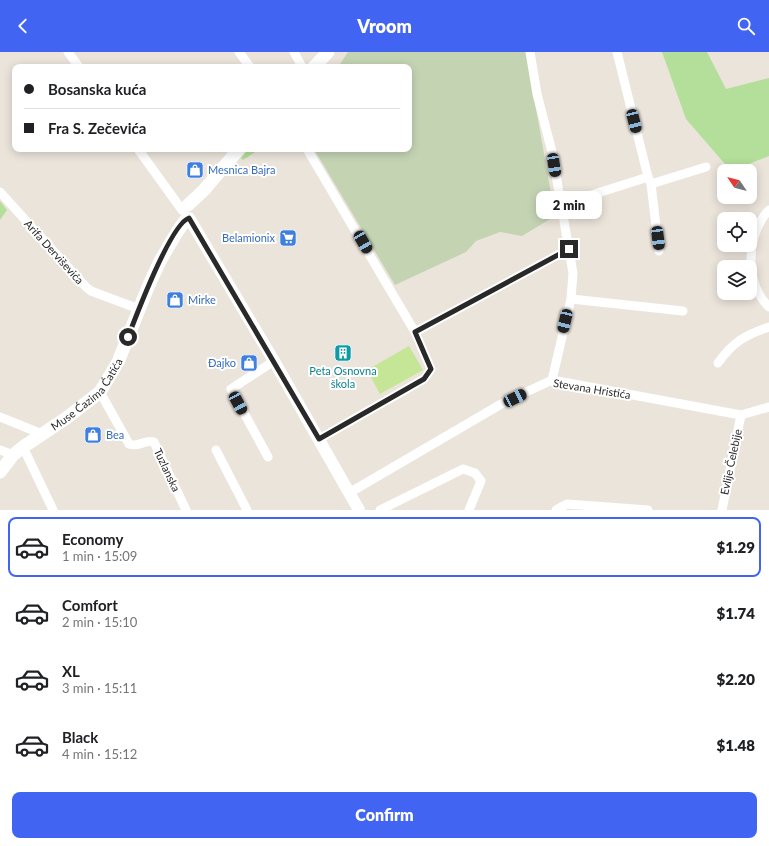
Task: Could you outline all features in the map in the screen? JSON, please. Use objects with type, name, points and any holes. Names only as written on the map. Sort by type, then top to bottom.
[{"type":"main road","points":[[317,64],[328,52]]},
{"type":"main road","name":"Muse Ćazima Ćatića","points":[[0,472],[18,451],[100,392],[118,362],[160,261],[204,190],[236,152]]},
{"type":"street","points":[[68,52],[77,64]]},
{"type":"street","points":[[75,52],[84,64]]},
{"type":"street","points":[[239,52],[248,64]]},
{"type":"street","points":[[294,52],[300,64]]},
{"type":"street","points":[[530,52],[537,94],[552,152],[573,273],[571,299],[552,380]]},
{"type":"street","points":[[617,52],[650,180],[659,251]]},
{"type":"street","points":[[140,152],[189,214]]},
{"type":"street","points":[[146,152],[189,214],[359,510]]},
{"type":"street","points":[[309,152],[415,332],[431,369],[424,379],[319,439]]},
{"type":"street","points":[[560,205],[650,180],[706,167]]},
{"type":"street","name":"Arifa Derviševića","points":[[0,192],[91,291],[139,309]]},
{"type":"street","points":[[769,210],[764,215],[754,236],[750,253],[753,278],[765,303],[769,307]]},
{"type":"street","points":[[415,332],[569,249]]},
{"type":"street","points":[[571,299],[683,311]]},
{"type":"street","points":[[718,363],[735,343],[744,336],[769,326]]},
{"type":"street","points":[[268,457],[231,389],[274,361]]},
{"type":"street","name":"Stevana Hristića","points":[[350,493],[503,403],[552,380],[741,414]]},
{"type":"street","name":"Tuzlanska","points":[[100,392],[129,444],[134,446],[148,441],[154,442],[186,510]]},
{"type":"street","points":[[741,414],[769,407]]},
{"type":"street","name":"Evlije Čelebije","points":[[722,510],[741,414]]},
{"type":"street","points":[[0,417],[42,434]]},
{"type":"street","points":[[0,450],[18,451],[53,510]]},
{"type":"street","points":[[216,450],[247,510]]},
{"type":"street","points":[[380,510],[464,468],[475,473],[481,481],[469,510]]},
{"type":"street","points":[[556,510],[567,504],[648,510]]},
{"type":"green space","points":[[348,52],[526,52],[555,216],[522,236],[500,232],[476,241],[466,252],[395,285],[316,152],[412,152],[412,64],[340,64]]},
{"type":"green space","points":[[662,52],[707,52],[726,89],[769,78],[769,156],[749,164],[725,164],[686,119]]},
{"type":"green space","points":[[246,152],[255,152],[243,160],[241,158]]},
{"type":"green space","points":[[0,201],[7,210],[0,220]]},
{"type":"green space","points":[[409,346],[423,370],[380,394],[367,370]]},
{"type":"place","name":"Mesnica Bajra","points":[[195,170]]},
{"type":"place","name":"Belamionix","points":[[288,238]]},
{"type":"place","name":"Mirke","points":[[175,300]]},
{"type":"place","name":"Peta Osnovna škola","points":[[343,353]]},
{"type":"place","name":"Đajko","points":[[249,363]]},
{"type":"place","name":"Bea","points":[[93,435]]},
{"type":"route","points":[[128,337],[160,261],[183,223],[189,218],[319,439],[424,379],[431,369],[415,332],[569,249]]}]
